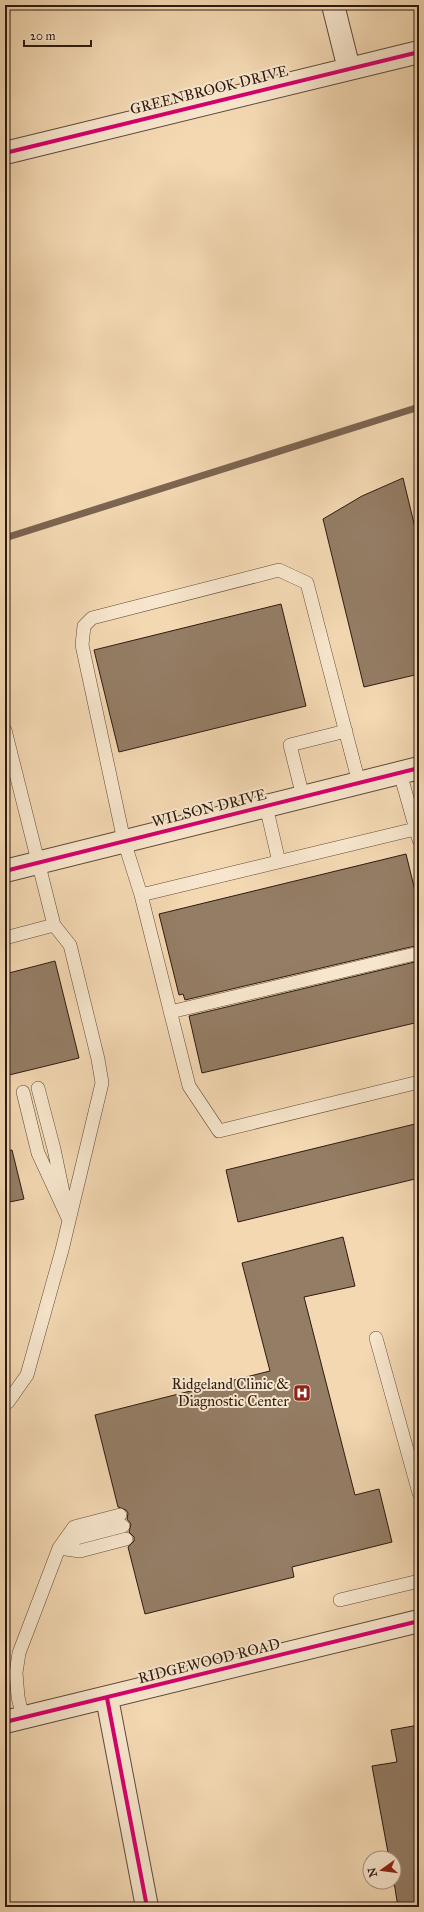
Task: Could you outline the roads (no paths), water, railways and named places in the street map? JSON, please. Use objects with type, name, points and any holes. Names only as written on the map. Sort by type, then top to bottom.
[{"type":"street","points":[[333,5],[349,69]]},
{"type":"street","name":"GREENBROOK DRIVE","points":[[5,153],[419,52]]},
{"type":"street","name":"WILSON DRIVE","points":[[5,871],[410,771]]},
{"type":"street","name":"RIDGEWOOD ROAD","points":[[14,1720],[419,1621]]},
{"type":"street","points":[[107,1698],[147,1907]]},
{"type":"lane","points":[[359,783],[308,583],[279,570],[92,618],[84,626],[82,645],[124,841],[141,895],[189,1086],[220,1131],[419,1082]]},
{"type":"lane","points":[[5,730],[54,925],[70,945],[98,1059],[102,1083],[69,1220],[27,1375],[8,1402],[5,1402]]},
{"type":"lane","points":[[303,797],[290,745],[346,731]]},
{"type":"lane","points":[[141,895],[279,862],[417,835],[410,771]]},
{"type":"lane","points":[[266,806],[279,862]]},
{"type":"lane","points":[[5,938],[54,925]]},
{"type":"lane","points":[[170,1012],[419,953]]},
{"type":"lane","points":[[38,1088],[54,1149],[69,1220]]},
{"type":"lane","points":[[22,1092],[38,1153],[69,1220]]},
{"type":"lane","points":[[376,1338],[419,1493]]},
{"type":"lane","points":[[14,1720],[18,1697],[16,1672],[19,1653],[59,1548],[74,1527],[123,1527],[80,1550],[59,1548]]},
{"type":"lane","points":[[340,1600],[419,1581]]},
{"type":"waterway","points":[[5,538],[419,407]]},
{"type":"place","name":"Ridgeland Clinic & Diagnostic Center","points":[[302,1393]]}]
